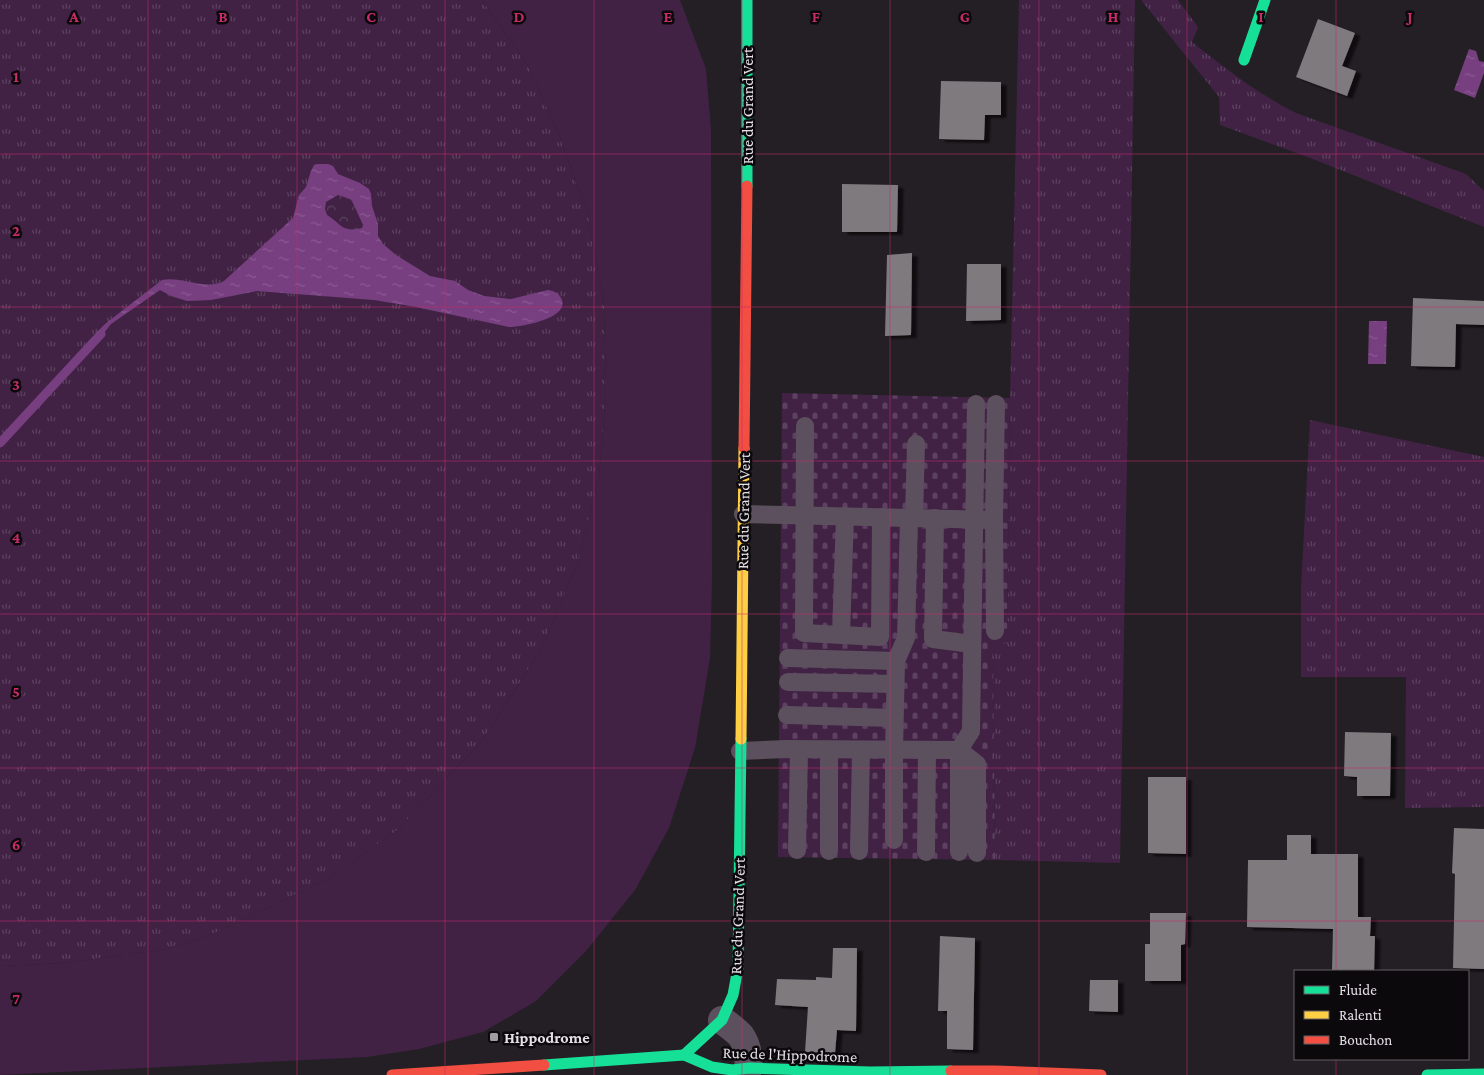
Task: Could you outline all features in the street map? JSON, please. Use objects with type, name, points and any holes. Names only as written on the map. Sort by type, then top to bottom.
[{"type":"main road","name":"Rue du Grand Vert","points":[[684,1055],[722,1020],[734,995],[738,968],[747,0]]},
{"type":"main road","points":[[1244,60],[1265,0]]},
{"type":"main road","name":"Rue de l'Hippodrome","points":[[392,1075],[684,1055],[712,1067],[748,1072],[995,1071],[1101,1075]]},
{"type":"main road","points":[[1427,1075],[1484,1074]]},
{"type":"street","points":[[722,1020],[741,1036],[748,1054],[748,1072]]},
{"type":"lane","points":[[959,852],[959,750],[971,731],[976,404]]},
{"type":"lane","points":[[995,631],[996,404]]},
{"type":"lane","points":[[805,426],[804,633],[880,637],[881,516]]},
{"type":"lane","points":[[894,840],[896,661],[906,638],[916,444]]},
{"type":"lane","points":[[743,514],[994,520]]},
{"type":"lane","points":[[841,635],[845,516]]},
{"type":"lane","points":[[933,639],[935,518]]},
{"type":"lane","points":[[906,638],[972,644]]},
{"type":"lane","points":[[788,658],[896,661]]},
{"type":"lane","points":[[788,682],[895,684]]},
{"type":"lane","points":[[786,715],[894,718]]},
{"type":"lane","points":[[797,850],[799,750]]},
{"type":"lane","points":[[829,750],[829,851]]},
{"type":"lane","points":[[859,851],[861,750]]},
{"type":"lane","points":[[926,852],[927,750]]},
{"type":"lane","points":[[740,751],[959,750],[977,764],[976,853]]},
{"type":"green space","points":[[0,0],[482,0],[529,67],[559,135],[588,215],[604,306],[606,394],[599,476],[579,559],[542,648],[482,741],[399,829],[330,878],[215,933],[167,949],[65,963],[0,966]]},
{"type":"green space","points":[[482,0],[680,0],[706,69],[711,129],[712,579],[710,658],[695,748],[669,828],[635,890],[586,951],[536,1001],[483,1032],[419,1049],[367,1057],[0,1075],[0,966],[65,963],[167,949],[215,933],[330,878],[399,829],[482,741],[542,648],[579,559],[599,476],[606,394],[604,306],[588,215],[559,135],[529,67]]},
{"type":"green space","points":[[1019,0],[1135,0],[1120,863],[995,860],[993,644],[1007,642],[1010,398]]},
{"type":"green space","points":[[1141,0],[1178,0],[1198,27],[1192,42],[1242,80],[1282,106],[1296,113],[1466,174],[1484,191],[1484,227],[1313,159],[1220,125],[1219,97]]},
{"type":"green space","points":[[338,194],[352,201],[363,225],[362,228],[350,229],[342,227],[327,215],[325,209],[326,202]]},
{"type":"green space","points":[[782,393],[1010,398],[1007,643],[993,644],[995,860],[778,857]]},
{"type":"green space","points":[[1310,420],[1484,457],[1484,807],[1405,808],[1406,677],[1301,677],[1301,587]]},
{"type":"water","points":[[1469,49],[1476,51],[1479,61],[1484,62],[1484,73],[1475,98],[1454,90]]},
{"type":"water","points":[[328,164],[333,166],[338,174],[369,189],[378,224],[378,236],[383,244],[396,255],[430,276],[455,281],[468,290],[484,296],[511,299],[548,290],[553,291],[561,298],[562,305],[559,311],[544,320],[509,327],[374,300],[257,291],[211,300],[187,301],[160,290],[111,324],[103,334],[96,333],[162,280],[170,279],[201,284],[217,284],[224,281],[293,218],[299,195],[306,187],[314,165]],"holes":[[[338,195],[350,199],[363,225],[362,228],[350,229],[342,227],[327,215],[325,209],[326,202]]]},
{"type":"water","points":[[1369,321],[1387,321],[1386,364],[1368,364]]},
{"type":"building","points":[[1318,19],[1355,33],[1342,66],[1356,71],[1347,96],[1296,77]]},
{"type":"building","points":[[941,81],[1001,82],[1001,115],[985,115],[984,140],[939,139]]},
{"type":"building","points":[[842,184],[898,185],[897,232],[842,232]]},
{"type":"building","points":[[912,253],[911,335],[885,336],[887,255]]},
{"type":"building","points":[[967,264],[1001,264],[1001,320],[966,321]]},
{"type":"building","points":[[1413,298],[1484,301],[1484,325],[1456,324],[1455,367],[1411,366]]},
{"type":"building","points":[[1345,732],[1391,733],[1390,796],[1357,796],[1357,777],[1344,776]]},
{"type":"building","points":[[1148,777],[1186,777],[1186,854],[1148,853]]},
{"type":"building","points":[[1454,828],[1484,829],[1484,969],[1453,968],[1455,874],[1452,873]]},
{"type":"building","points":[[1287,835],[1311,835],[1311,854],[1358,854],[1358,917],[1371,917],[1370,936],[1375,936],[1374,970],[1332,970],[1333,929],[1247,927],[1248,860],[1287,860]]},
{"type":"building","points":[[1150,913],[1186,913],[1185,944],[1181,945],[1181,981],[1145,981],[1145,944],[1150,944]]},
{"type":"building","points":[[940,936],[975,938],[973,1050],[947,1049],[947,1011],[938,1011]]},
{"type":"building","points":[[833,948],[857,948],[856,1031],[837,1030],[835,1053],[805,1052],[808,1007],[775,1005],[777,979],[816,980],[816,977],[832,978]]},
{"type":"building","points":[[1090,980],[1118,980],[1118,1012],[1089,1011]]},
{"type":"waterway","points":[[0,443],[101,334]]},
{"type":"traffic: fast","points":[[747,0],[747,186]]},
{"type":"traffic: fast","points":[[1244,60],[1265,0]]},
{"type":"traffic: fast","points":[[684,1055],[722,1020],[733,995],[738,968],[741,739]]},
{"type":"traffic: fast","points":[[544,1065],[684,1055],[712,1067],[732,1070],[749,1068],[870,1072],[951,1071]]},
{"type":"traffic: fast","points":[[1427,1075],[1484,1074]]},
{"type":"traffic: slow","points":[[741,739],[744,448]]},
{"type":"traffic: jam","points":[[744,448],[747,186]]},
{"type":"traffic: jam","points":[[392,1075],[544,1065]]},
{"type":"traffic: jam","points":[[951,1071],[1101,1075]]},
{"type":"place","name":"Hippodrome","points":[[494,1037]]}]
